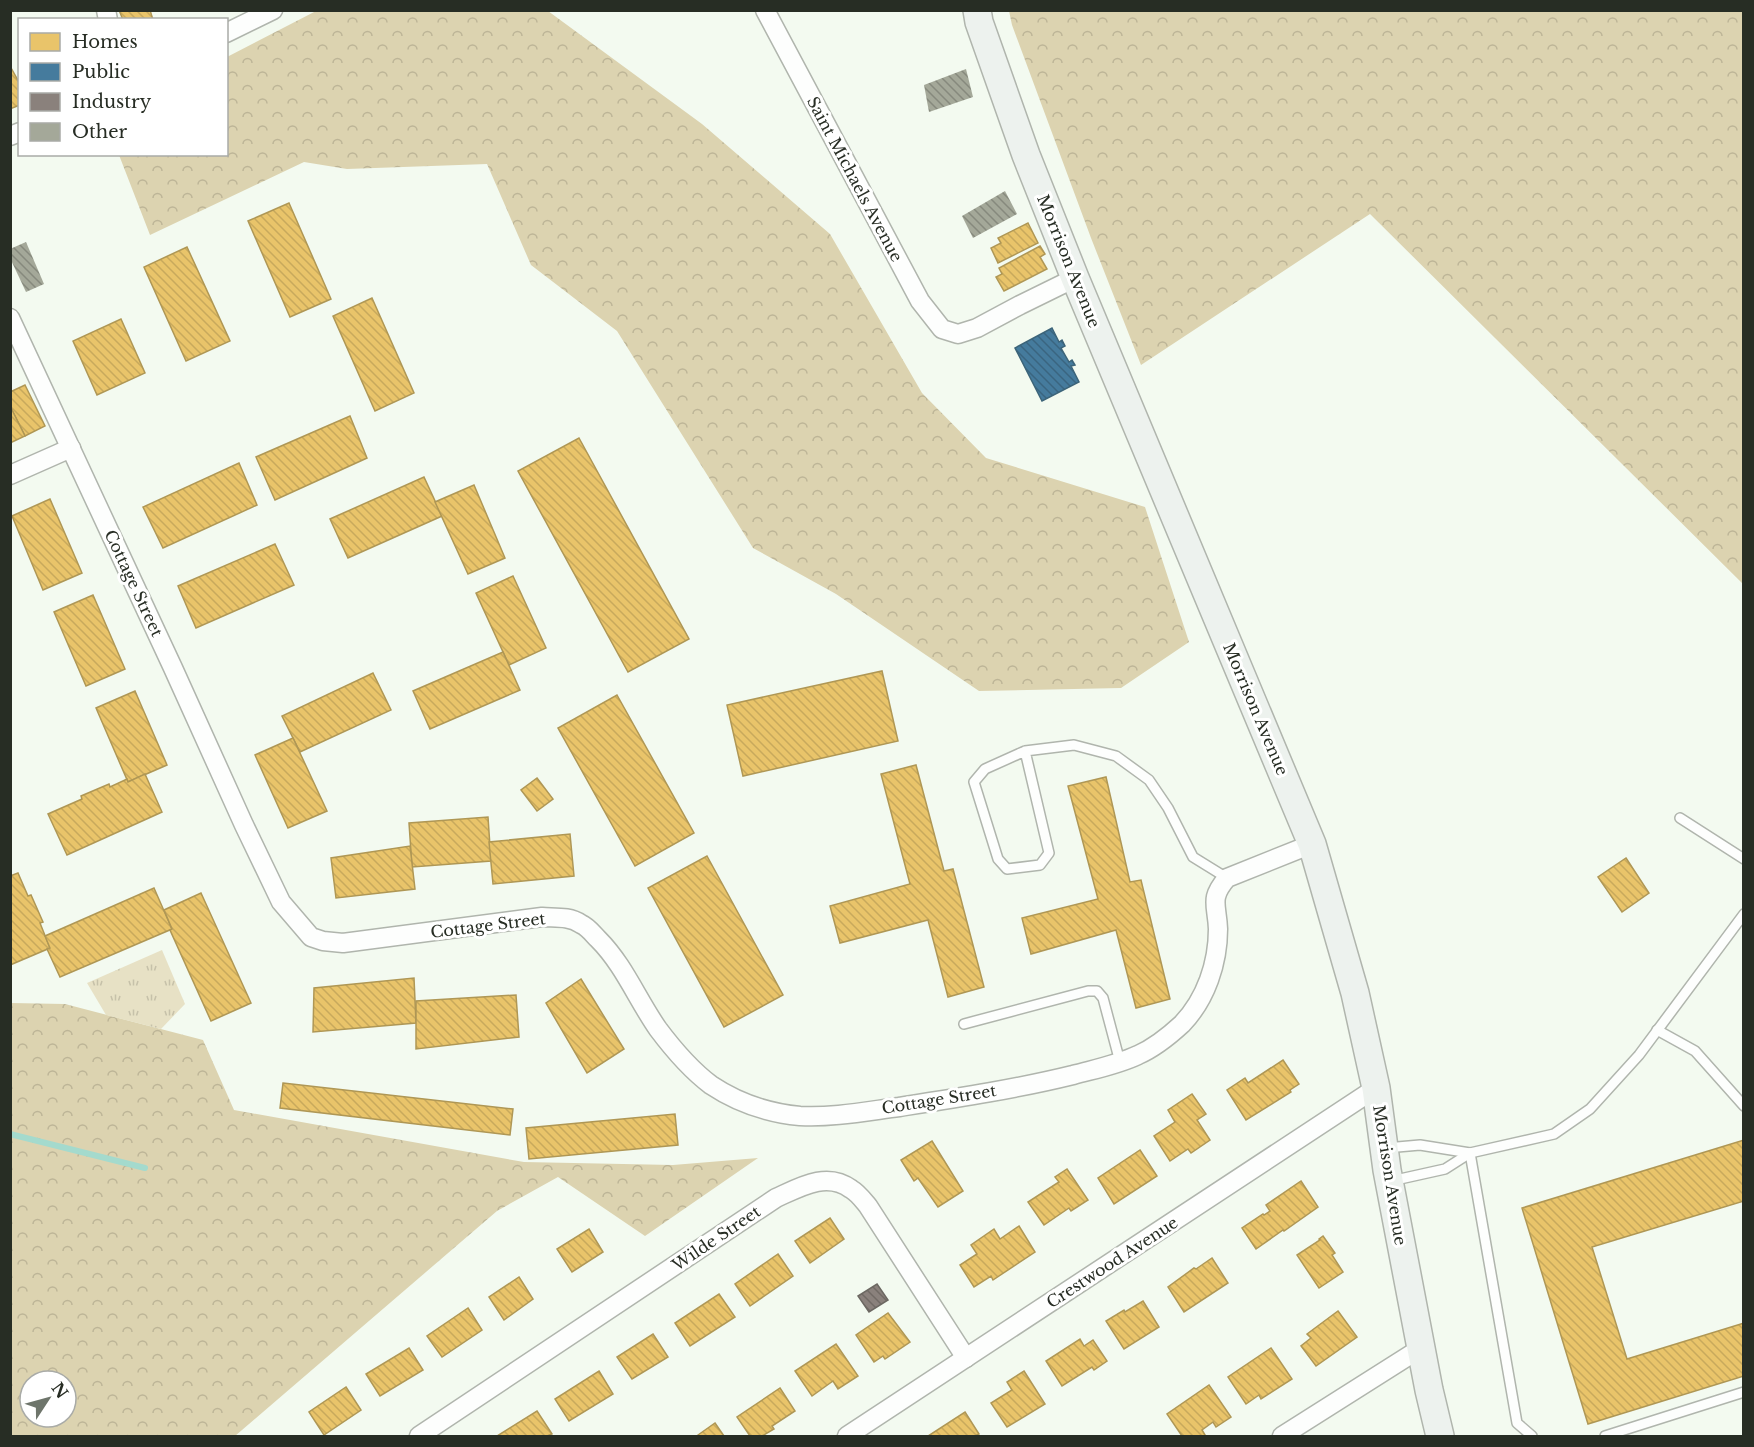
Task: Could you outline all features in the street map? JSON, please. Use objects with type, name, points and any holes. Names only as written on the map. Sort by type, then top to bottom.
[{"type":"street","points":[[228,32],[273,10]]},
{"type":"street","name":"Saint Michaels Avenue","points":[[765,10],[920,301],[942,329],[958,334],[977,328],[1075,278]]},
{"type":"street","name":"Morrison Avenue","points":[[977,10],[979,22],[1026,155],[1075,278],[1312,844],[1355,993],[1376,1088],[1389,1181],[1440,1437]]},
{"type":"street","name":"Cottage Street","points":[[10,318],[281,902],[310,937],[343,943],[542,917],[568,918],[582,924],[613,954],[658,1029],[683,1059],[711,1084],[737,1100],[768,1112],[802,1116],[850,1113],[942,1101],[1048,1081],[1140,1055],[1183,1023],[1197,1005],[1209,979],[1215,955],[1218,929],[1215,898],[1218,889],[1227,878]]},
{"type":"street","points":[[10,475],[71,448]]},
{"type":"street","points":[[1227,878],[1312,844]]},
{"type":"street","name":"Crestwood Avenue","points":[[847,1437],[1376,1088]]},
{"type":"street","name":"Wilde Street","points":[[419,1437],[776,1198],[813,1181],[840,1182],[853,1190],[868,1206],[966,1358]]},
{"type":"street","points":[[1282,1437],[1421,1348]]},
{"type":"lane","points":[[1025,751],[1049,853],[1040,865],[1007,869],[998,859],[974,782],[986,769],[1025,751],[1074,745],[1116,756],[1149,780],[1168,808],[1193,857],[1227,878]]},
{"type":"lane","points":[[1680,818],[1743,859]]},
{"type":"lane","points":[[1389,1181],[1445,1169],[1470,1154],[1554,1134],[1590,1108],[1639,1055],[1743,915]]},
{"type":"lane","points":[[964,1024],[1088,991],[1096,991],[1103,998],[1120,1062]]},
{"type":"lane","points":[[1657,1030],[1695,1051],[1743,1106]]},
{"type":"lane","points":[[1383,1148],[1420,1145],[1470,1154]]},
{"type":"lane","points":[[1470,1154],[1517,1423],[1532,1437]]},
{"type":"lane","points":[[1605,1437],[1743,1392]]},
{"type":"green space","points":[[316,11],[548,11],[702,124],[830,234],[922,393],[986,458],[1145,507],[1189,642],[1121,688],[979,691],[836,594],[753,548],[617,331],[531,265],[487,164],[347,169],[304,162],[150,235],[119,156],[228,156],[228,56]]},
{"type":"green space","points":[[1009,11],[1743,11],[1743,584],[1370,214],[1141,365],[1091,238],[1012,25]]},
{"type":"green space","points":[[162,950],[185,1004],[161,1029],[106,1015],[87,983]]},
{"type":"green space","points":[[11,1003],[65,1004],[203,1040],[234,1110],[524,1162],[673,1165],[758,1158],[645,1236],[558,1177],[497,1211],[235,1436],[11,1436]]},
{"type":"building: Homes","points":[[119,10],[150,10],[152,18],[122,18]]},
{"type":"building: Homes","points":[[10,66],[18,80],[18,106],[10,109]]},
{"type":"building: Homes","points":[[289,203],[331,299],[290,317],[248,221]]},
{"type":"building: Homes","points":[[1028,223],[1038,243],[998,263],[991,248],[1001,243],[998,238]]},
{"type":"building: Homes","points":[[1040,246],[1045,254],[1040,257],[1047,269],[1004,291],[996,277],[1002,274],[999,268]]},
{"type":"building: Homes","points":[[187,247],[230,341],[186,361],[144,267]]},
{"type":"building: Homes","points":[[372,298],[414,393],[375,411],[333,316]]},
{"type":"building: Homes","points":[[121,319],[145,373],[97,395],[73,341]]},
{"type":"building: Homes","points":[[25,385],[45,426],[25,436],[10,406],[10,392]]},
{"type":"building: Homes","points":[[10,406],[25,436],[10,443]]},
{"type":"building: Homes","points":[[350,416],[367,458],[275,500],[256,457]]},
{"type":"building: Homes","points":[[579,438],[689,639],[628,672],[518,471]]},
{"type":"building: Homes","points":[[239,463],[257,505],[163,548],[143,507]]},
{"type":"building: Homes","points":[[424,477],[442,516],[348,558],[330,519]]},
{"type":"building: Homes","points":[[474,485],[505,558],[468,574],[435,502]]},
{"type":"building: Homes","points":[[50,499],[82,573],[43,590],[12,516]]},
{"type":"building: Homes","points":[[275,544],[294,585],[196,628],[178,586]]},
{"type":"building: Homes","points":[[513,576],[546,648],[509,665],[476,593]]},
{"type":"building: Homes","points":[[93,595],[125,669],[86,686],[54,612]]},
{"type":"building: Homes","points":[[503,652],[520,690],[430,729],[413,691]]},
{"type":"building: Homes","points":[[882,671],[898,741],[743,776],[727,705]]},
{"type":"building: Homes","points":[[373,673],[391,710],[300,752],[282,716]]},
{"type":"building: Homes","points":[[135,691],[167,765],[128,782],[96,708]]},
{"type":"building: Homes","points":[[617,695],[694,833],[635,866],[558,728]]},
{"type":"building: Homes","points":[[293,738],[327,811],[288,828],[255,755]]},
{"type":"building: Homes","points":[[916,765],[944,871],[953,869],[984,987],[948,997],[928,920],[840,943],[830,906],[910,884],[881,774]]},
{"type":"building: Homes","points":[[145,774],[162,812],[67,855],[48,814],[109,784],[110,787],[127,779],[128,782]]},
{"type":"building: Homes","points":[[1106,777],[1130,882],[1141,880],[1170,999],[1136,1008],[1116,930],[1031,954],[1022,918],[1098,899],[1068,786]]},
{"type":"building: Homes","points":[[537,778],[553,799],[537,811],[521,790]]},
{"type":"building: Homes","points":[[488,817],[491,861],[412,867],[409,823]]},
{"type":"building: Homes","points":[[570,834],[574,876],[493,884],[489,842]]},
{"type":"building: Homes","points":[[410,846],[415,889],[336,898],[331,858]]},
{"type":"building: Homes","points":[[707,856],[783,995],[724,1027],[648,888]]},
{"type":"building: Homes","points":[[1626,858],[1649,893],[1622,912],[1598,877]]},
{"type":"building: Homes","points":[[18,873],[43,922],[40,923],[50,948],[10,965],[10,876]]},
{"type":"building: Homes","points":[[154,888],[172,929],[60,977],[47,949],[50,948],[45,936]]},
{"type":"building: Homes","points":[[201,893],[251,1003],[211,1021],[170,930],[172,929],[164,910]]},
{"type":"building: Homes","points":[[414,978],[416,1023],[313,1032],[314,988]]},
{"type":"building: Homes","points":[[581,979],[624,1049],[587,1073],[546,1003]]},
{"type":"building: Homes","points":[[516,995],[519,1037],[416,1049],[416,1001]]},
{"type":"building: Homes","points":[[1283,1060],[1299,1084],[1290,1090],[1291,1092],[1246,1120],[1227,1090],[1245,1078],[1248,1083]]},
{"type":"building: Homes","points":[[283,1083],[513,1109],[510,1135],[280,1108]]},
{"type":"building: Homes","points":[[1192,1094],[1206,1114],[1197,1120],[1210,1140],[1191,1153],[1188,1149],[1170,1161],[1154,1136],[1175,1122],[1168,1110]]},
{"type":"building: Homes","points":[[675,1114],[678,1145],[529,1159],[526,1128]]},
{"type":"building: Homes","points":[[1744,1140],[1744,1201],[1592,1247],[1627,1359],[1744,1323],[1744,1376],[1588,1424],[1522,1208]]},
{"type":"building: Homes","points":[[932,1141],[963,1191],[938,1207],[918,1178],[914,1181],[901,1160]]},
{"type":"building: Homes","points":[[1140,1150],[1157,1176],[1114,1204],[1098,1178]]},
{"type":"building: Homes","points":[[1067,1169],[1088,1200],[1071,1211],[1069,1208],[1044,1225],[1028,1202],[1059,1182],[1055,1177]]},
{"type":"building: Homes","points":[[1301,1181],[1318,1207],[1256,1249],[1242,1228],[1270,1211],[1266,1205]]},
{"type":"building: Homes","points":[[830,1218],[844,1239],[810,1263],[795,1241]]},
{"type":"building: Homes","points":[[1019,1226],[1035,1252],[993,1280],[991,1276],[974,1287],[960,1265],[977,1254],[971,1245],[994,1229],[1000,1239]]},
{"type":"building: Homes","points":[[589,1229],[603,1252],[572,1272],[557,1249]]},
{"type":"building: Homes","points":[[1323,1236],[1335,1253],[1332,1255],[1343,1272],[1319,1288],[1297,1255]]},
{"type":"building: Homes","points":[[778,1254],[793,1276],[750,1306],[735,1284]]},
{"type":"building: Homes","points":[[1212,1258],[1228,1283],[1184,1312],[1168,1287]]},
{"type":"building: Homes","points":[[519,1277],[533,1299],[504,1320],[489,1297]]},
{"type":"building: Homes","points":[[719,1294],[735,1317],[690,1346],[675,1323]]},
{"type":"building: Homes","points":[[1143,1301],[1159,1327],[1124,1349],[1106,1321]]},
{"type":"building: Homes","points":[[468,1308],[482,1330],[442,1357],[427,1336]]},
{"type":"building: Homes","points":[[1338,1311],[1357,1337],[1316,1366],[1301,1346],[1311,1338],[1307,1334]]},
{"type":"building: Homes","points":[[888,1313],[910,1342],[885,1359],[883,1356],[874,1362],[856,1335]]},
{"type":"building: Homes","points":[[653,1334],[668,1357],[632,1379],[617,1357]]},
{"type":"building: Homes","points":[[1080,1339],[1084,1346],[1093,1340],[1107,1361],[1094,1370],[1092,1367],[1062,1386],[1046,1361]]},
{"type":"building: Homes","points":[[836,1344],[858,1376],[838,1389],[833,1381],[812,1396],[795,1371]]},
{"type":"building: Homes","points":[[409,1348],[423,1370],[380,1396],[366,1374]]},
{"type":"building: Homes","points":[[1271,1348],[1292,1379],[1261,1399],[1259,1395],[1246,1404],[1228,1377]]},
{"type":"building: Homes","points":[[599,1371],[613,1394],[569,1421],[555,1399]]},
{"type":"building: Homes","points":[[1024,1371],[1045,1404],[1007,1427],[991,1403],[1012,1390],[1007,1382]]},
{"type":"building: Homes","points":[[1209,1385],[1231,1417],[1216,1427],[1213,1422],[1202,1430],[1204,1436],[1182,1436],[1167,1414]]},
{"type":"building: Homes","points":[[346,1387],[361,1410],[324,1435],[309,1412]]},
{"type":"building: Homes","points":[[780,1388],[795,1411],[772,1426],[774,1429],[762,1436],[750,1436],[737,1417]]},
{"type":"building: Homes","points":[[537,1411],[552,1434],[547,1436],[497,1436]]},
{"type":"building: Homes","points":[[965,1412],[979,1434],[975,1436],[928,1436]]},
{"type":"building: Homes","points":[[715,1423],[724,1436],[698,1435]]},
{"type":"building: Public","points":[[1052,328],[1059,342],[1062,340],[1065,346],[1061,348],[1069,362],[1072,360],[1075,365],[1071,366],[1079,382],[1042,401],[1015,348]]},
{"type":"building: Industry","points":[[877,1284],[888,1300],[869,1312],[858,1296]]},
{"type":"building: Other","points":[[966,69],[973,97],[929,112],[924,85]]},
{"type":"building: Other","points":[[1005,191],[1017,214],[973,238],[962,216]]},
{"type":"building: Other","points":[[26,242],[44,284],[26,292],[10,258],[10,249]]},
{"type":"waterway","points":[[10,1134],[145,1168]]}]
